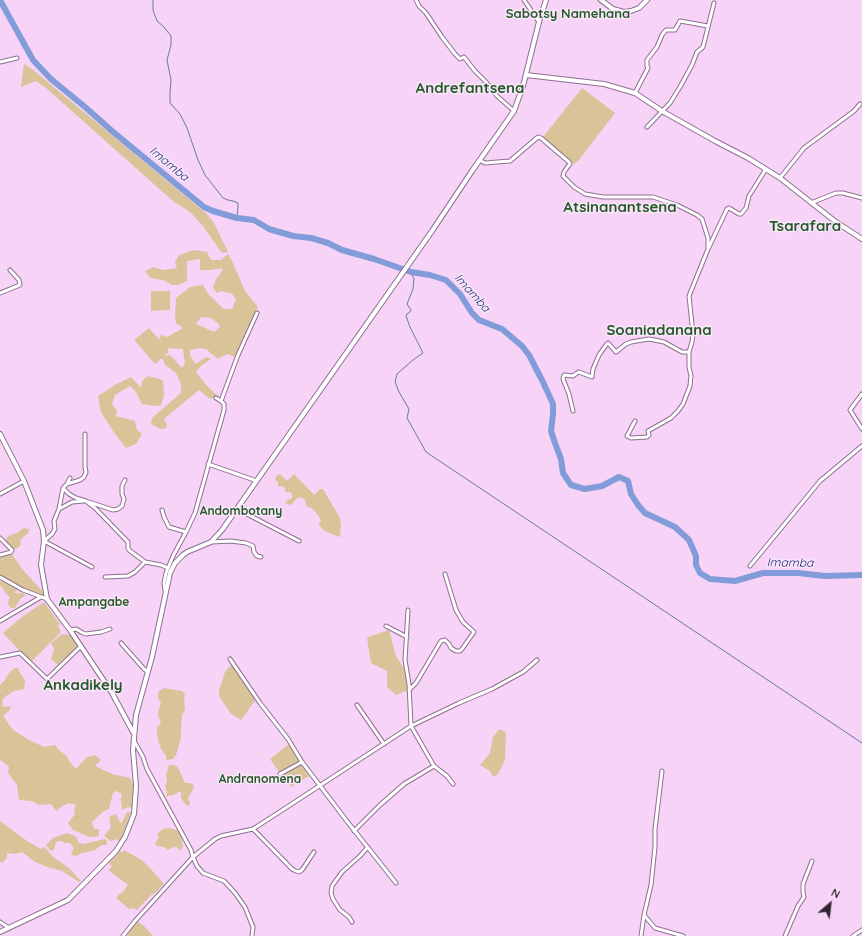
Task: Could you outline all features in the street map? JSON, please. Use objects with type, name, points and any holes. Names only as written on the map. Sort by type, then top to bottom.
[{"type":"main road","points":[[0,932],[68,900],[116,851],[125,837],[134,814],[136,786],[133,732],[136,715],[148,672],[170,573],[175,563],[187,552],[211,542],[222,530],[407,267],[514,111],[523,88],[539,22],[546,0]]},
{"type":"main road","points":[[601,0],[613,9],[624,12],[639,8],[647,0]]},
{"type":"main road","points":[[526,75],[604,84],[635,93],[662,111],[748,158],[780,178],[811,203],[862,239]]},
{"type":"main road","points":[[0,434],[24,481],[43,530],[44,541],[41,565],[48,599],[112,693],[133,732]]},
{"type":"street","points":[[416,0],[442,37],[460,59],[464,57],[497,96],[514,111]]},
{"type":"street","points":[[524,0],[539,22]]},
{"type":"street","points":[[647,127],[670,103],[692,65],[697,52],[703,47],[714,3]]},
{"type":"street","points":[[635,93],[648,68],[647,60],[657,47],[666,30],[675,30],[680,21],[708,26]]},
{"type":"street","points":[[0,62],[17,58]]},
{"type":"street","points":[[780,178],[804,148],[854,112],[860,104]]},
{"type":"street","points":[[479,160],[485,163],[510,161],[538,138],[541,138],[569,162],[570,164],[563,176],[574,187],[585,194],[603,197],[653,197],[677,205],[702,219],[708,238],[708,249]]},
{"type":"street","points":[[635,421],[628,436],[631,438],[647,437],[649,434],[648,430],[671,418],[683,404],[690,386],[691,376],[689,367],[689,352],[693,334],[689,296],[708,249],[727,209],[729,208],[741,214],[746,208],[750,194],[766,169]]},
{"type":"street","points":[[811,203],[836,193],[843,192],[862,198]]},
{"type":"street","points":[[0,293],[20,285],[19,280],[10,270]]},
{"type":"street","points":[[166,596],[164,583],[168,568],[172,556],[195,513],[224,410],[224,404],[222,401],[238,355],[257,313]]},
{"type":"street","points":[[573,411],[569,394],[563,379],[564,375],[573,376],[580,372],[592,377],[593,369],[599,356],[608,343],[616,352],[631,342],[649,339],[664,342],[682,352],[689,352]]},
{"type":"street","points":[[862,394],[850,410],[862,429]]},
{"type":"street","points":[[216,398],[222,401]]},
{"type":"street","points":[[67,484],[80,480],[84,477],[86,472],[85,434]]},
{"type":"street","points":[[750,566],[820,481],[862,446]]},
{"type":"street","points":[[208,464],[257,481]]},
{"type":"street","points":[[70,478],[63,488],[59,509],[54,521],[55,529],[44,541],[92,567]]},
{"type":"street","points":[[63,488],[73,496],[113,510],[122,506],[124,500],[122,486],[125,480]]},
{"type":"street","points":[[0,494],[24,481]]},
{"type":"street","points":[[59,509],[72,502],[86,501],[95,508],[128,542],[129,550],[145,562],[168,568]]},
{"type":"street","points":[[237,509],[300,541]]},
{"type":"street","points":[[162,510],[169,527],[186,532]]},
{"type":"street","points":[[0,538],[12,550],[0,555]]},
{"type":"street","points":[[211,542],[231,541],[246,543],[253,546],[254,552],[257,556],[261,557]]},
{"type":"street","points":[[105,577],[128,576],[135,572],[145,562]]},
{"type":"street","points":[[409,690],[416,683],[442,641],[445,640],[451,648],[460,651],[474,632],[463,622],[456,610],[445,574]]},
{"type":"street","points":[[0,577],[22,590],[48,599]]},
{"type":"street","points":[[0,621],[41,597]]},
{"type":"street","points":[[408,610],[405,660],[409,690],[411,726],[434,766],[447,776],[453,784]]},
{"type":"street","points":[[386,626],[407,637]]},
{"type":"street","points":[[70,630],[76,629],[86,634],[110,630]]},
{"type":"street","points":[[121,643],[148,672]]},
{"type":"street","points":[[0,657],[20,653],[47,679],[81,646]]},
{"type":"street","points":[[230,659],[260,703],[288,739],[302,762],[396,884]]},
{"type":"street","points":[[123,936],[193,857],[215,839],[221,836],[253,829],[411,726],[492,689],[523,672],[537,660]]},
{"type":"street","points":[[357,705],[384,744]]},
{"type":"street","points":[[133,740],[191,850],[197,866],[203,873],[224,881],[235,893],[245,908],[253,927],[252,936]]},
{"type":"street","points":[[280,774],[302,762]]},
{"type":"street","points":[[354,830],[404,784],[434,766]]},
{"type":"street","points":[[641,936],[651,883],[655,847],[655,829],[662,771]]},
{"type":"street","points":[[253,829],[292,869],[296,871],[299,872],[302,870],[314,852]]},
{"type":"street","points":[[352,922],[349,917],[340,910],[333,899],[331,893],[332,886],[342,872],[368,847]]},
{"type":"street","points":[[785,936],[798,906],[804,898],[803,884],[812,861]]},
{"type":"street","points":[[644,915],[655,928],[683,936]]},
{"type":"street","points":[[0,922],[9,928]]},
{"type":"street","points":[[853,936],[862,930]]},
{"type":"shaded area","points":[[24,64],[32,69],[207,214],[214,223],[228,252],[222,253],[203,226],[190,212],[174,202],[46,88],[36,81],[21,87]]},
{"type":"shaded area","points":[[582,88],[615,113],[578,161],[574,164],[543,137]]},
{"type":"shaded area","points":[[194,250],[207,252],[211,260],[221,260],[228,254],[245,291],[258,307],[236,357],[227,354],[218,359],[206,349],[200,348],[190,350],[190,356],[196,364],[206,357],[211,359],[201,366],[196,372],[206,385],[218,396],[210,399],[199,390],[164,419],[167,425],[166,428],[161,429],[151,424],[152,418],[181,393],[181,384],[176,373],[165,365],[162,358],[155,364],[134,340],[149,328],[163,344],[159,338],[161,335],[167,337],[183,328],[176,323],[176,298],[190,287],[203,285],[209,295],[224,309],[232,309],[236,299],[230,293],[221,291],[217,293],[213,288],[216,279],[222,271],[222,268],[200,270],[200,259],[187,261],[187,281],[178,285],[172,285],[163,280],[150,278],[145,271],[153,267],[163,270],[177,268],[175,262],[179,255]],"holes":[[[201,317],[211,318],[219,324],[220,327],[214,332],[196,324]],[[167,348],[183,349],[185,364],[182,368],[170,355],[164,356],[169,352]]]},
{"type":"shaded area","points":[[151,291],[170,291],[170,310],[151,311]]},
{"type":"shaded area","points":[[148,376],[163,380],[164,395],[161,405],[154,406],[142,404],[136,392],[130,386],[115,395],[112,404],[117,410],[116,416],[135,421],[137,430],[142,434],[136,444],[126,448],[101,412],[98,396],[131,377],[141,388],[142,381]]},
{"type":"shaded area","points":[[280,474],[288,480],[294,474],[314,495],[320,489],[323,489],[340,518],[341,526],[339,537],[325,531],[319,526],[321,521],[320,518],[313,509],[306,506],[305,499],[298,497],[291,505],[285,502],[292,498],[292,494],[286,492],[283,486],[279,487],[278,482],[275,479],[277,475]]},
{"type":"shaded area","points":[[24,528],[29,529],[28,533],[20,540],[20,546],[16,549],[12,548],[6,542],[6,539],[8,536],[17,533]]},
{"type":"shaded area","points":[[11,553],[23,570],[44,593],[43,596],[19,586],[0,575],[0,557]]},
{"type":"shaded area","points":[[2,580],[18,589],[14,593],[23,593],[25,595],[20,599],[15,608],[11,608],[9,606],[8,602],[10,597],[0,585]]},
{"type":"shaded area","points":[[44,602],[60,624],[58,626],[61,632],[32,661],[3,633],[22,617]]},
{"type":"shaded area","points":[[389,630],[396,656],[404,669],[408,690],[396,695],[387,687],[387,671],[371,663],[367,638]]},
{"type":"shaded area","points":[[62,634],[70,635],[78,646],[58,665],[51,659],[54,649],[51,643]]},
{"type":"shaded area","points":[[233,663],[255,698],[254,702],[241,720],[231,714],[219,696],[219,690],[225,672]]},
{"type":"shaded area","points":[[15,668],[18,668],[25,681],[24,689],[14,691],[6,696],[2,701],[3,707],[11,706],[9,711],[3,716],[13,730],[44,747],[55,745],[66,755],[76,769],[87,757],[95,755],[101,760],[95,766],[112,774],[130,778],[133,785],[132,808],[128,807],[122,810],[122,794],[116,791],[113,793],[109,809],[104,811],[92,822],[94,829],[99,829],[99,836],[90,837],[73,830],[68,823],[75,814],[74,812],[76,805],[69,803],[56,811],[51,804],[39,805],[32,801],[19,800],[17,785],[8,773],[9,767],[0,760],[0,685]]},
{"type":"shaded area","points":[[164,688],[182,691],[185,694],[185,709],[182,716],[181,738],[176,755],[173,759],[166,760],[166,755],[160,747],[157,734],[157,728],[161,723],[158,715],[161,703],[158,698],[158,692]]},
{"type":"shaded area","points":[[499,729],[506,732],[505,760],[498,774],[493,777],[490,771],[480,765],[490,753],[493,737]]},
{"type":"shaded area","points":[[289,744],[309,776],[291,787],[282,771],[279,772],[270,759]]},
{"type":"shaded area","points":[[169,765],[177,766],[185,783],[194,785],[188,800],[190,802],[189,806],[186,805],[181,798],[181,791],[166,797],[166,775]]},
{"type":"shaded area","points":[[127,812],[131,812],[120,842],[116,839],[111,841],[104,836],[111,827],[109,817],[116,814],[121,824]]},
{"type":"shaded area","points":[[0,821],[27,841],[41,849],[45,847],[53,857],[69,868],[81,881],[79,882],[62,871],[35,862],[22,852],[15,854],[7,853],[7,858],[2,863],[0,862]]},
{"type":"shaded area","points":[[169,828],[180,831],[183,847],[180,851],[176,847],[168,850],[155,844],[159,837],[157,834],[163,829]]},
{"type":"shaded area","points":[[67,833],[76,837],[79,843],[83,844],[105,839],[107,844],[102,845],[95,850],[76,856],[72,855],[71,853],[74,849],[69,843],[58,841],[56,842],[52,851],[46,845],[53,838]]},
{"type":"shaded area","points":[[124,850],[143,861],[164,884],[137,910],[133,908],[129,909],[116,898],[128,885],[108,870],[112,867],[109,863],[120,851],[123,852]]},
{"type":"shaded area","points":[[137,921],[153,936],[128,936],[127,935]]},
{"type":"waterway","name":"Imamba","points":[[0,0],[33,60],[51,79],[204,207],[237,218],[254,220],[269,229],[293,236],[311,238],[328,243],[342,250],[411,272],[430,275],[446,280],[460,294],[472,313],[479,320],[502,329],[522,346],[529,355],[553,404],[551,431],[561,459],[563,473],[571,485],[585,489],[602,486],[619,477],[628,481],[631,494],[645,513],[675,527],[689,540],[696,556],[696,565],[700,573],[710,579],[735,581],[763,573],[798,573],[825,576],[862,575]]},
{"type":"waterway","points":[[153,0],[153,10],[157,21],[171,36],[171,45],[167,60],[171,80],[170,103],[180,114],[187,128],[205,175],[223,198],[238,203],[237,218]]},
{"type":"waterway","points":[[411,272],[414,279],[413,289],[407,304],[411,310],[406,316],[423,353],[397,374],[395,382],[409,409],[407,418],[426,452],[862,743]]},
{"type":"district","name":"Sabotsy Namehana","points":[[568,14]]},
{"type":"district","name":"Andrefantsena","points":[[470,88]]},
{"type":"district","name":"Atsinanantsena","points":[[620,207]]},
{"type":"district","name":"Tsarafara","points":[[805,226]]},
{"type":"district","name":"Soaniadanana","points":[[659,330]]},
{"type":"district","name":"Andombotany","points":[[241,511]]},
{"type":"district","name":"Ampangabe","points":[[94,602]]},
{"type":"district","name":"Ankadikely","points":[[83,685]]},
{"type":"district","name":"Andranomena","points":[[260,779]]}]
